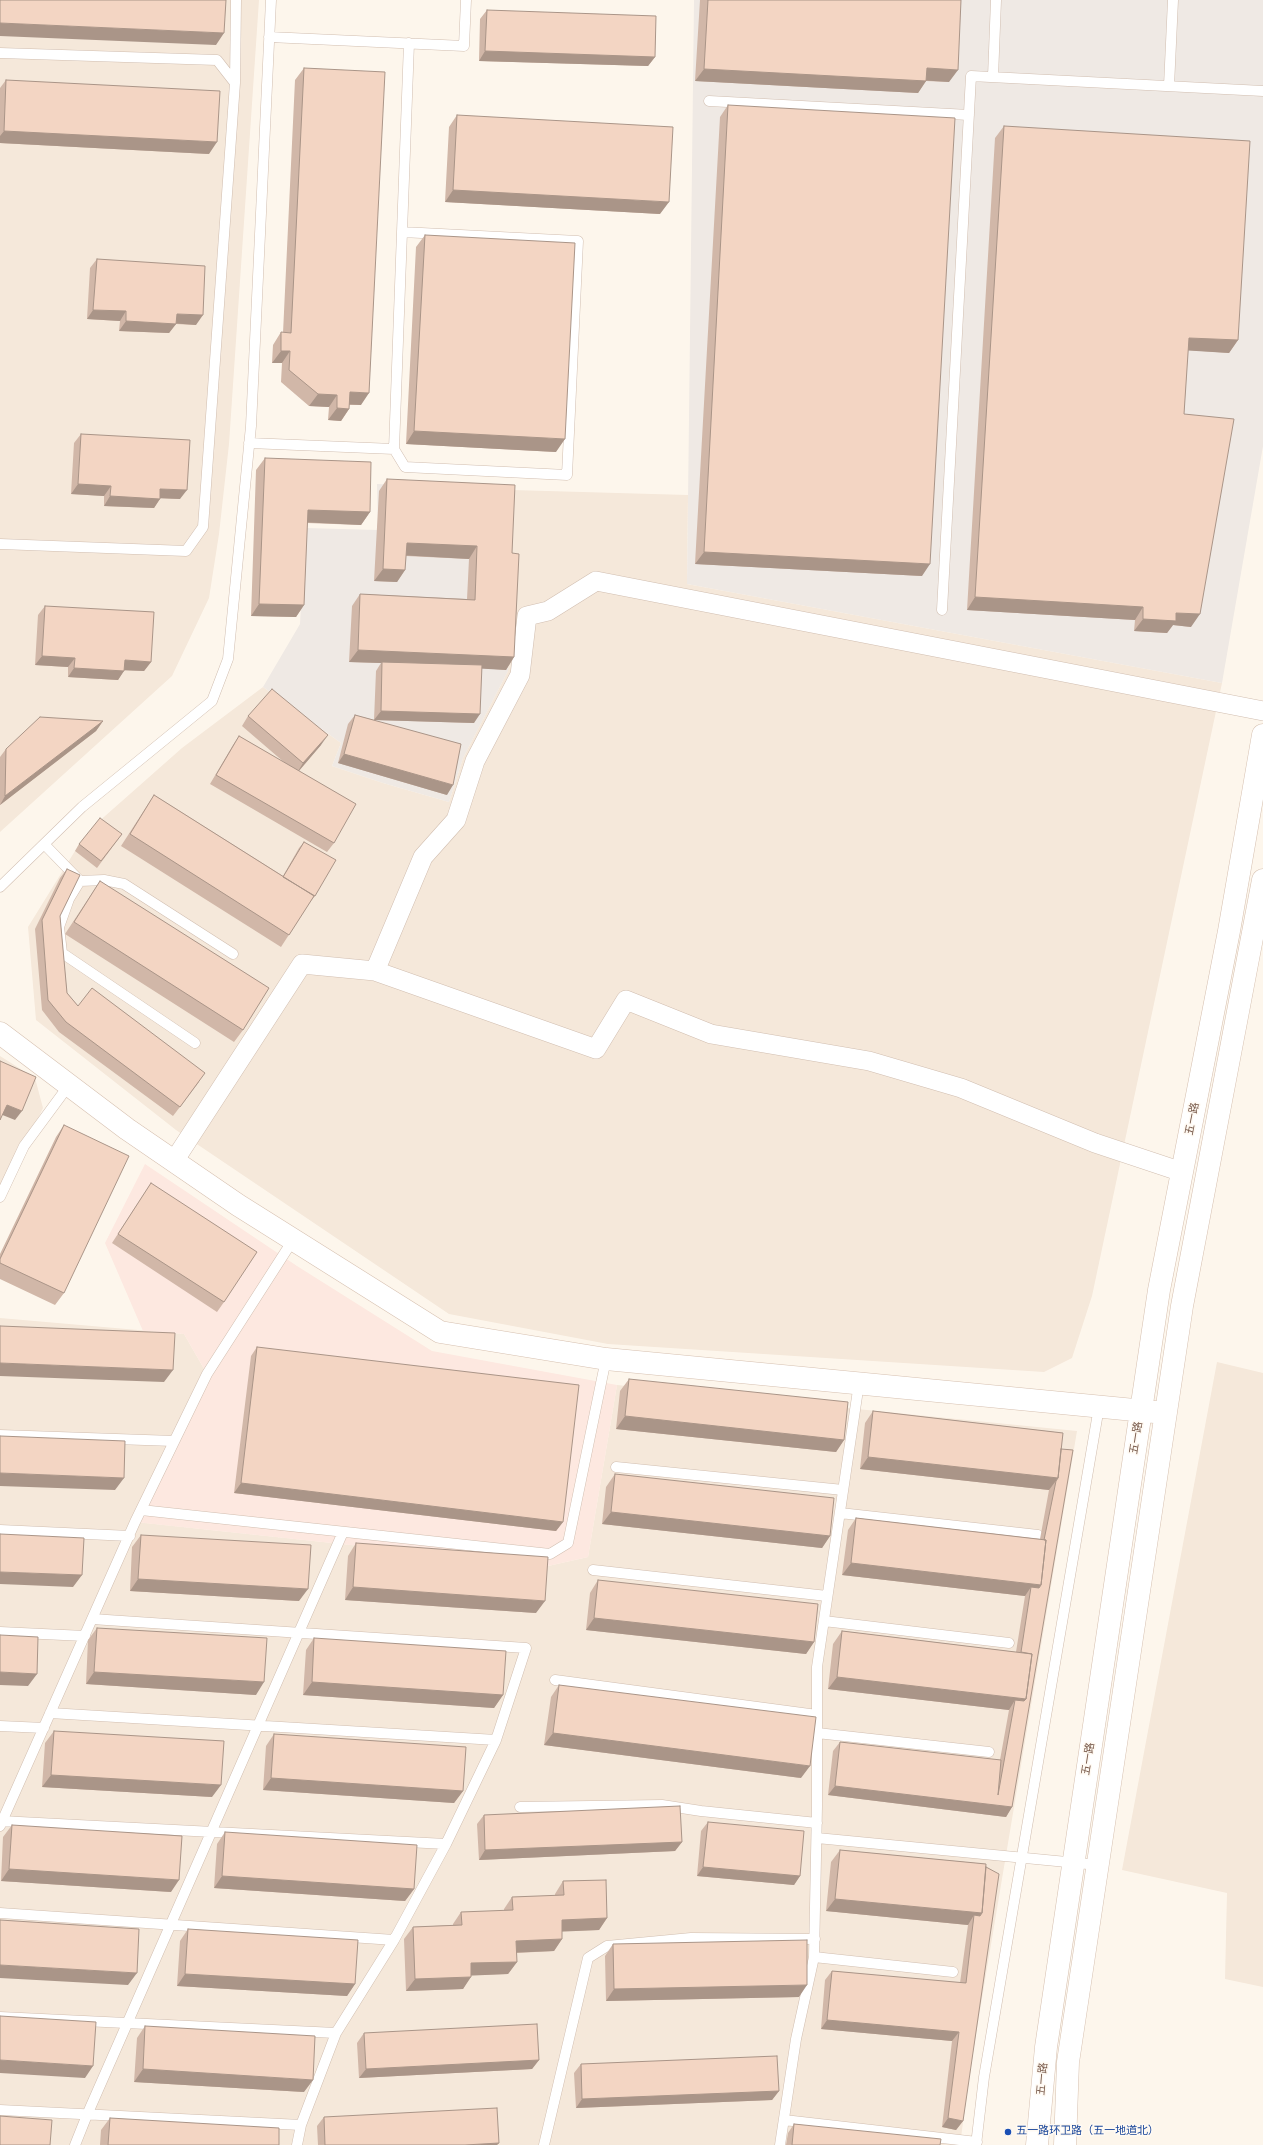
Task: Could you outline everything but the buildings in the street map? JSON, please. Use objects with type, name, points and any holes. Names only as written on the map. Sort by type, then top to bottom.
[{"type":"main road","name":"五一路","points":[[1037,2145],[1046,2047],[1159,1290],[1229,931],[1263,735]]},
{"type":"main road","points":[[1065,2145],[1068,2062],[1182,1306],[1263,880]]},
{"type":"main road","points":[[0,1033],[127,1129],[174,1161],[292,1240],[440,1332],[606,1359],[1166,1413]]},
{"type":"street","points":[[375,971],[423,858],[456,820],[475,761],[520,675],[527,616],[548,611],[596,581],[1263,711]]},
{"type":"street","points":[[174,1161],[302,964],[375,971],[596,1049],[626,1000],[711,1034],[869,1061],[961,1088],[1095,1143],[1182,1172]]},
{"type":"lane","points":[[0,544],[186,551],[203,527],[235,83],[236,0]]},
{"type":"lane","points":[[0,887],[82,807],[212,701],[228,660],[249,443],[272,0]]},
{"type":"lane","points":[[270,37],[464,46],[466,0]]},
{"type":"lane","points":[[993,77],[996,0]]},
{"type":"lane","points":[[1169,86],[1173,0]]},
{"type":"lane","points":[[402,232],[578,241],[567,475],[405,468],[394,448],[402,232],[409,43]]},
{"type":"lane","points":[[0,53],[217,60],[235,83]]},
{"type":"lane","points":[[942,610],[971,76],[1263,91]]},
{"type":"lane","points":[[709,101],[969,115]]},
{"type":"lane","points":[[249,443],[394,448]]},
{"type":"lane","points":[[44,844],[80,881],[104,880],[124,884],[232,954]]},
{"type":"lane","points":[[80,881],[69,899],[59,927],[62,953],[195,1044]]},
{"type":"lane","points":[[0,1197],[4,1178],[24,1146],[69,1085]]},
{"type":"lane","points":[[292,1240],[207,1374],[174,1441],[92,1618],[1,1822],[212,1830],[446,1844]]},
{"type":"lane","points":[[142,1510],[550,1554],[568,1543],[606,1359]]},
{"type":"lane","points":[[780,2145],[796,2039],[814,1957],[817,1838],[817,1667],[859,1383]]},
{"type":"lane","points":[[784,2120],[977,2143],[984,2077],[1098,1407]]},
{"type":"lane","points":[[0,1435],[174,1441]]},
{"type":"lane","points":[[616,1467],[843,1490]]},
{"type":"lane","points":[[840,1513],[1038,1535]]},
{"type":"lane","points":[[0,1530],[130,1536]]},
{"type":"lane","points":[[75,2145],[127,2023],[343,1532]]},
{"type":"lane","points":[[593,1570],[827,1596]]},
{"type":"lane","points":[[92,1618],[526,1648],[496,1740],[446,1844],[394,1940],[336,2033],[301,2125],[297,2145]]},
{"type":"lane","points":[[824,1621],[1009,1643]]},
{"type":"lane","points":[[0,1632],[84,1636]]},
{"type":"lane","points":[[555,1680],[817,1715]]},
{"type":"lane","points":[[50,1713],[496,1740]]},
{"type":"lane","points":[[0,1726],[44,1728]]},
{"type":"lane","points":[[817,1734],[989,1752]]},
{"type":"lane","points":[[520,1807],[662,1805],[701,1811],[817,1823]]},
{"type":"lane","points":[[817,1838],[1098,1865]]},
{"type":"lane","points":[[0,1913],[171,1923],[394,1940]]},
{"type":"lane","points":[[544,2145],[588,1958],[607,1946],[691,1938],[814,1939]]},
{"type":"lane","points":[[814,1957],[953,1972]]},
{"type":"lane","points":[[0,2017],[336,2033]]},
{"type":"lane","points":[[0,2110],[301,2125]]},
{"type":"shaded area","points":[[0,0],[259,0],[229,444],[219,534],[209,598],[172,676],[0,832]]},
{"type":"shaded area","points":[[694,0],[1263,0],[1263,446],[1222,683],[687,584]]},
{"type":"shaded area","points":[[377,484],[512,490],[509,559],[518,566],[508,671],[463,758],[449,802],[383,783],[332,766],[341,743],[263,687],[300,624],[305,528],[378,530]]},
{"type":"shaded area","points":[[512,490],[688,495],[687,584],[1222,683],[1092,1296],[1072,1358],[1044,1372],[608,1344],[449,1314],[176,1130],[36,1020],[28,927],[75,851],[96,824],[182,748],[263,687],[341,743],[332,766],[383,783],[449,802],[463,758],[508,671]]},
{"type":"shaded area","points":[[0,1056],[35,1078],[43,1108],[0,1197]]},
{"type":"shaded area","points":[[145,1164],[297,1266],[432,1351],[617,1385],[588,1557],[548,1566],[135,1522],[207,1374],[184,1334],[143,1331],[105,1243]]},
{"type":"shaded area","points":[[0,1318],[184,1334],[207,1374],[136,1522],[548,1566],[588,1557],[617,1385],[1077,1431],[970,2070],[960,2145],[0,2145]]},
{"type":"shaded area","points":[[1217,1362],[1263,1373],[1263,1987],[1225,1979],[1227,1893],[1122,1870]]},
{"type":"place","name":"五一路环卫路（五一地道北）","points":[[1008,2132]]}]
